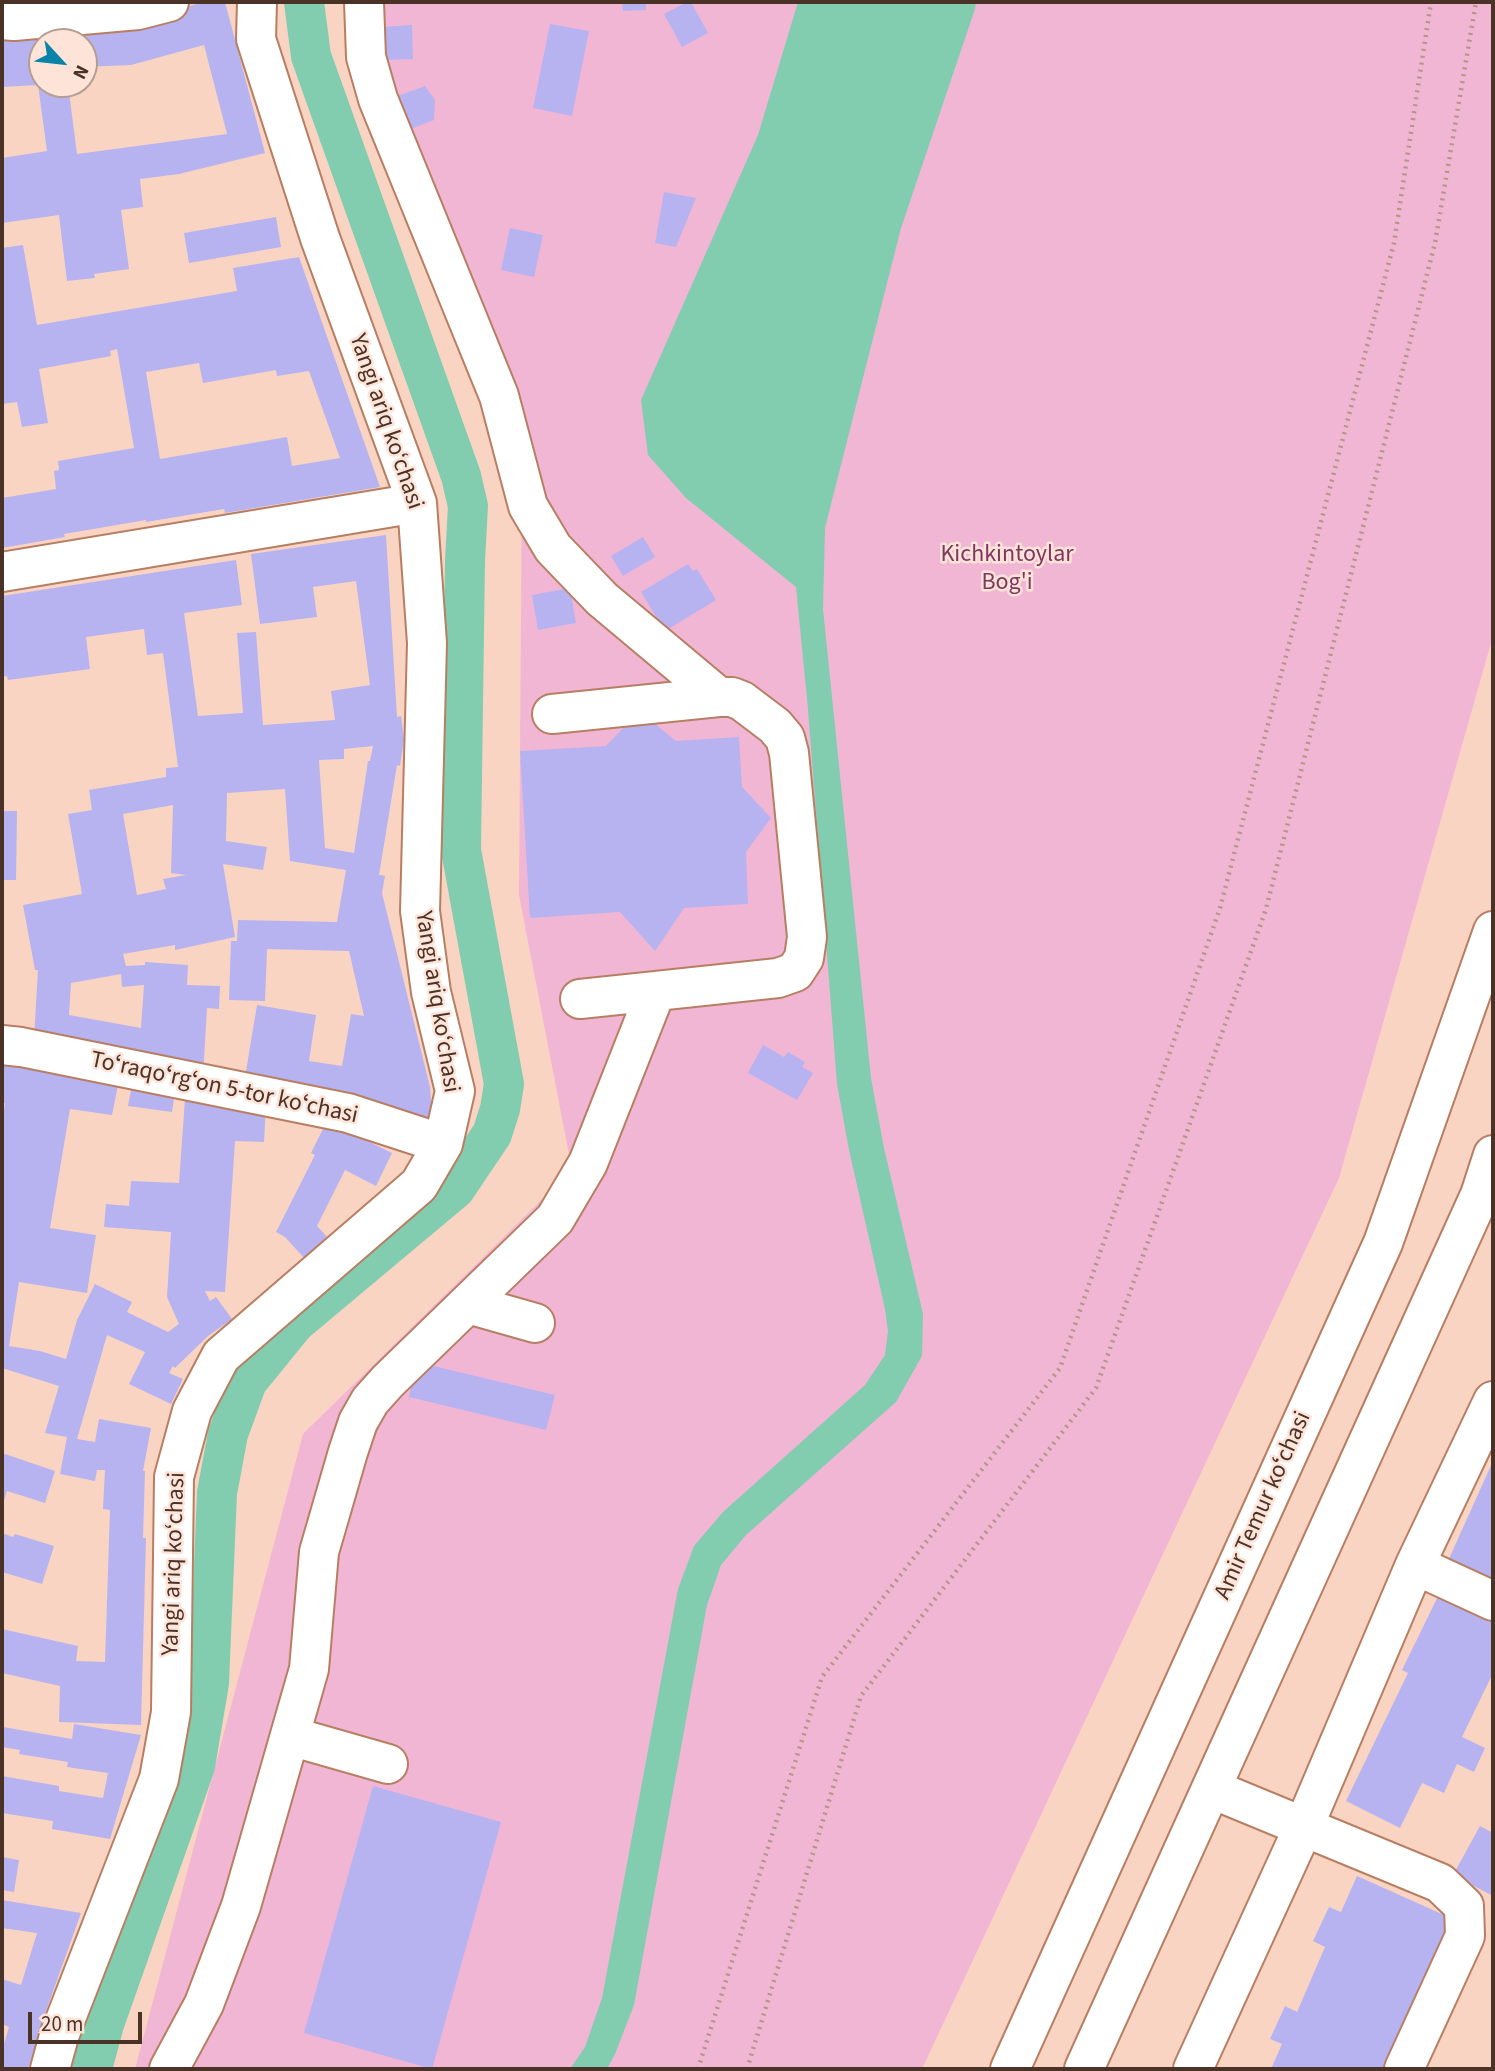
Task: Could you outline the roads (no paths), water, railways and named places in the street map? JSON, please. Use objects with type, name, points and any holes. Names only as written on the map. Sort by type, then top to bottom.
[{"type":"street","points":[[2,20],[138,10],[169,2]]},
{"type":"street","name":"Yangi ariq ko‘chasi","points":[[50,2069],[59,2036],[159,1779],[171,1712],[174,1477],[192,1411],[221,1356],[419,1185],[443,1144],[455,1091],[431,992],[420,911],[427,643],[417,503],[320,238],[256,39],[257,2]]},
{"type":"street","points":[[364,2],[366,57],[378,99],[499,396],[528,506],[552,548],[602,599],[719,697]]},
{"type":"street","points":[[2,572],[417,503]]},
{"type":"street","points":[[552,714],[732,697],[751,706],[775,726],[785,738],[789,752],[807,937],[804,958],[795,972],[778,978],[580,999]]},
{"type":"street","name":"Amir Temur koʻchasi","points":[[1010,2069],[1383,1243],[1493,931]]},
{"type":"street","points":[[169,2069],[204,2004],[241,1906],[309,1669],[319,1552],[358,1422],[370,1401],[388,1381],[555,1219],[588,1163],[656,991]]},
{"type":"street","name":"Toʻraqoʻrgʻon 5-tor koʻchasi","points":[[2,1045],[348,1112],[443,1144]]},
{"type":"street","points":[[1094,2066],[1212,1789],[1480,1195],[1493,1155]]},
{"type":"street","points":[[468,1304],[535,1323]]},
{"type":"street","points":[[1193,2069],[1304,1826],[1415,1565],[1493,1402]]},
{"type":"street","points":[[1415,1565],[1493,1601]]},
{"type":"street","points":[[290,1736],[388,1764]]},
{"type":"street","points":[[1212,1789],[1440,1883],[1464,1906],[1465,1936],[1404,2069]]},
{"type":"waterway","points":[[92,2069],[104,2024],[195,1766],[209,1683],[217,1493],[228,1434],[247,1382],[295,1323],[455,1189],[492,1134],[504,1084],[461,850],[468,506],[461,476],[311,56],[304,2]]},
{"type":"park label","name":"Kichkintoylar Bog'i","points":[[1007,570]]}]
